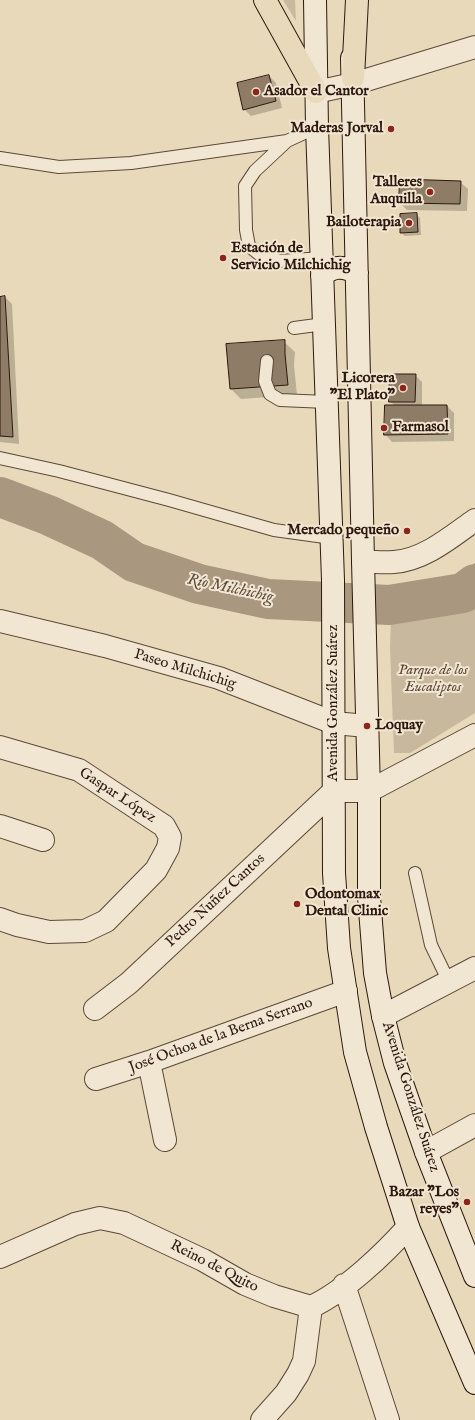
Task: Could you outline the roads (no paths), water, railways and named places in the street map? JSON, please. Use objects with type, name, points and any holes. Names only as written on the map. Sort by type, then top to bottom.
[{"type":"main road","points":[[265,0],[316,92]]},
{"type":"main road","points":[[353,81],[357,0]]},
{"type":"street","name":"Avenida González Suárez","points":[[315,0],[317,127],[332,538],[334,873],[339,948],[355,1052],[376,1127],[408,1227],[475,1383]]},
{"type":"street","name":"Avenida González Suárez","points":[[350,0],[366,643],[369,792],[369,897],[375,973],[383,1016],[396,1063],[426,1152],[475,1276]]},
{"type":"street","points":[[316,92],[475,46]]},
{"type":"street","points":[[322,267],[328,270],[338,267],[349,268],[357,273]]},
{"type":"street","points":[[363,568],[421,556],[475,520]]},
{"type":"street","name":"Paseo Milchichig","points":[[0,621],[105,646],[220,678],[334,723],[367,726]]},
{"type":"street","points":[[334,791],[369,792],[475,735]]},
{"type":"street","name":"Gaspar López","points":[[0,747],[79,770],[164,826],[170,837],[168,848],[156,870],[106,922],[84,932],[49,932],[17,925],[0,919]]},
{"type":"street","name":"Pedro Nuñez Cantos","points":[[95,1009],[129,983],[334,791]]},
{"type":"street","points":[[0,826],[43,840]]},
{"type":"street","points":[[383,1016],[475,968]]},
{"type":"street","name":"José Ochoa de la Berna Serrano","points":[[96,1079],[148,1062],[346,991]]},
{"type":"street","points":[[148,1062],[165,1140]]},
{"type":"street","points":[[426,1152],[475,1125]]},
{"type":"street","name":"Reino de Quito","points":[[0,1257],[75,1224],[100,1218],[124,1223],[203,1260],[245,1284],[274,1296],[311,1307]]},
{"type":"street","points":[[262,1420],[286,1393],[304,1361],[311,1307],[322,1302],[388,1250],[408,1227]]},
{"type":"street","points":[[344,1285],[388,1420]]},
{"type":"lane","points":[[317,127],[287,141],[255,170],[245,186],[246,230],[249,246],[259,254],[280,261],[322,267]]},
{"type":"lane","points":[[0,158],[59,167],[131,162],[287,141]]},
{"type":"lane","points":[[294,328],[324,324]]},
{"type":"lane","points":[[267,361],[265,381],[270,394],[280,400],[327,402]]},
{"type":"lane","points":[[0,458],[67,473],[274,530],[332,538]]},
{"type":"lane","points":[[415,873],[431,945],[449,982]]},
{"type":"waterway","name":"Río Milchichig","points":[[0,497],[48,515],[102,540],[134,562],[199,584],[268,599],[389,605],[463,593],[475,584]]},
{"type":"place","name":"Asador el Cantor","points":[[256,92]]},
{"type":"place","name":"Maderas Jorval","points":[[391,129]]},
{"type":"place","name":"Talleres Auquilla","points":[[430,192]]},
{"type":"place","name":"Bailoterapia","points":[[409,223]]},
{"type":"place","name":"Estación de Servicio Milchichig","points":[[223,258]]},
{"type":"place","name":"Licorera \"El Plato\"","points":[[403,388]]},
{"type":"place","name":"Farmasol","points":[[384,428]]},
{"type":"place","name":"Mercado pequeño","points":[[407,531]]},
{"type":"place","name":"Loquay","points":[[367,726]]},
{"type":"place","name":"Odontomax Dental Clinic","points":[[297,904]]},
{"type":"place","name":"Bazar \"Los reyes\"","points":[[467,1202]]},
{"type":"park label","name":"Parque de los Eucaliptos","points":[[433,680]]}]
